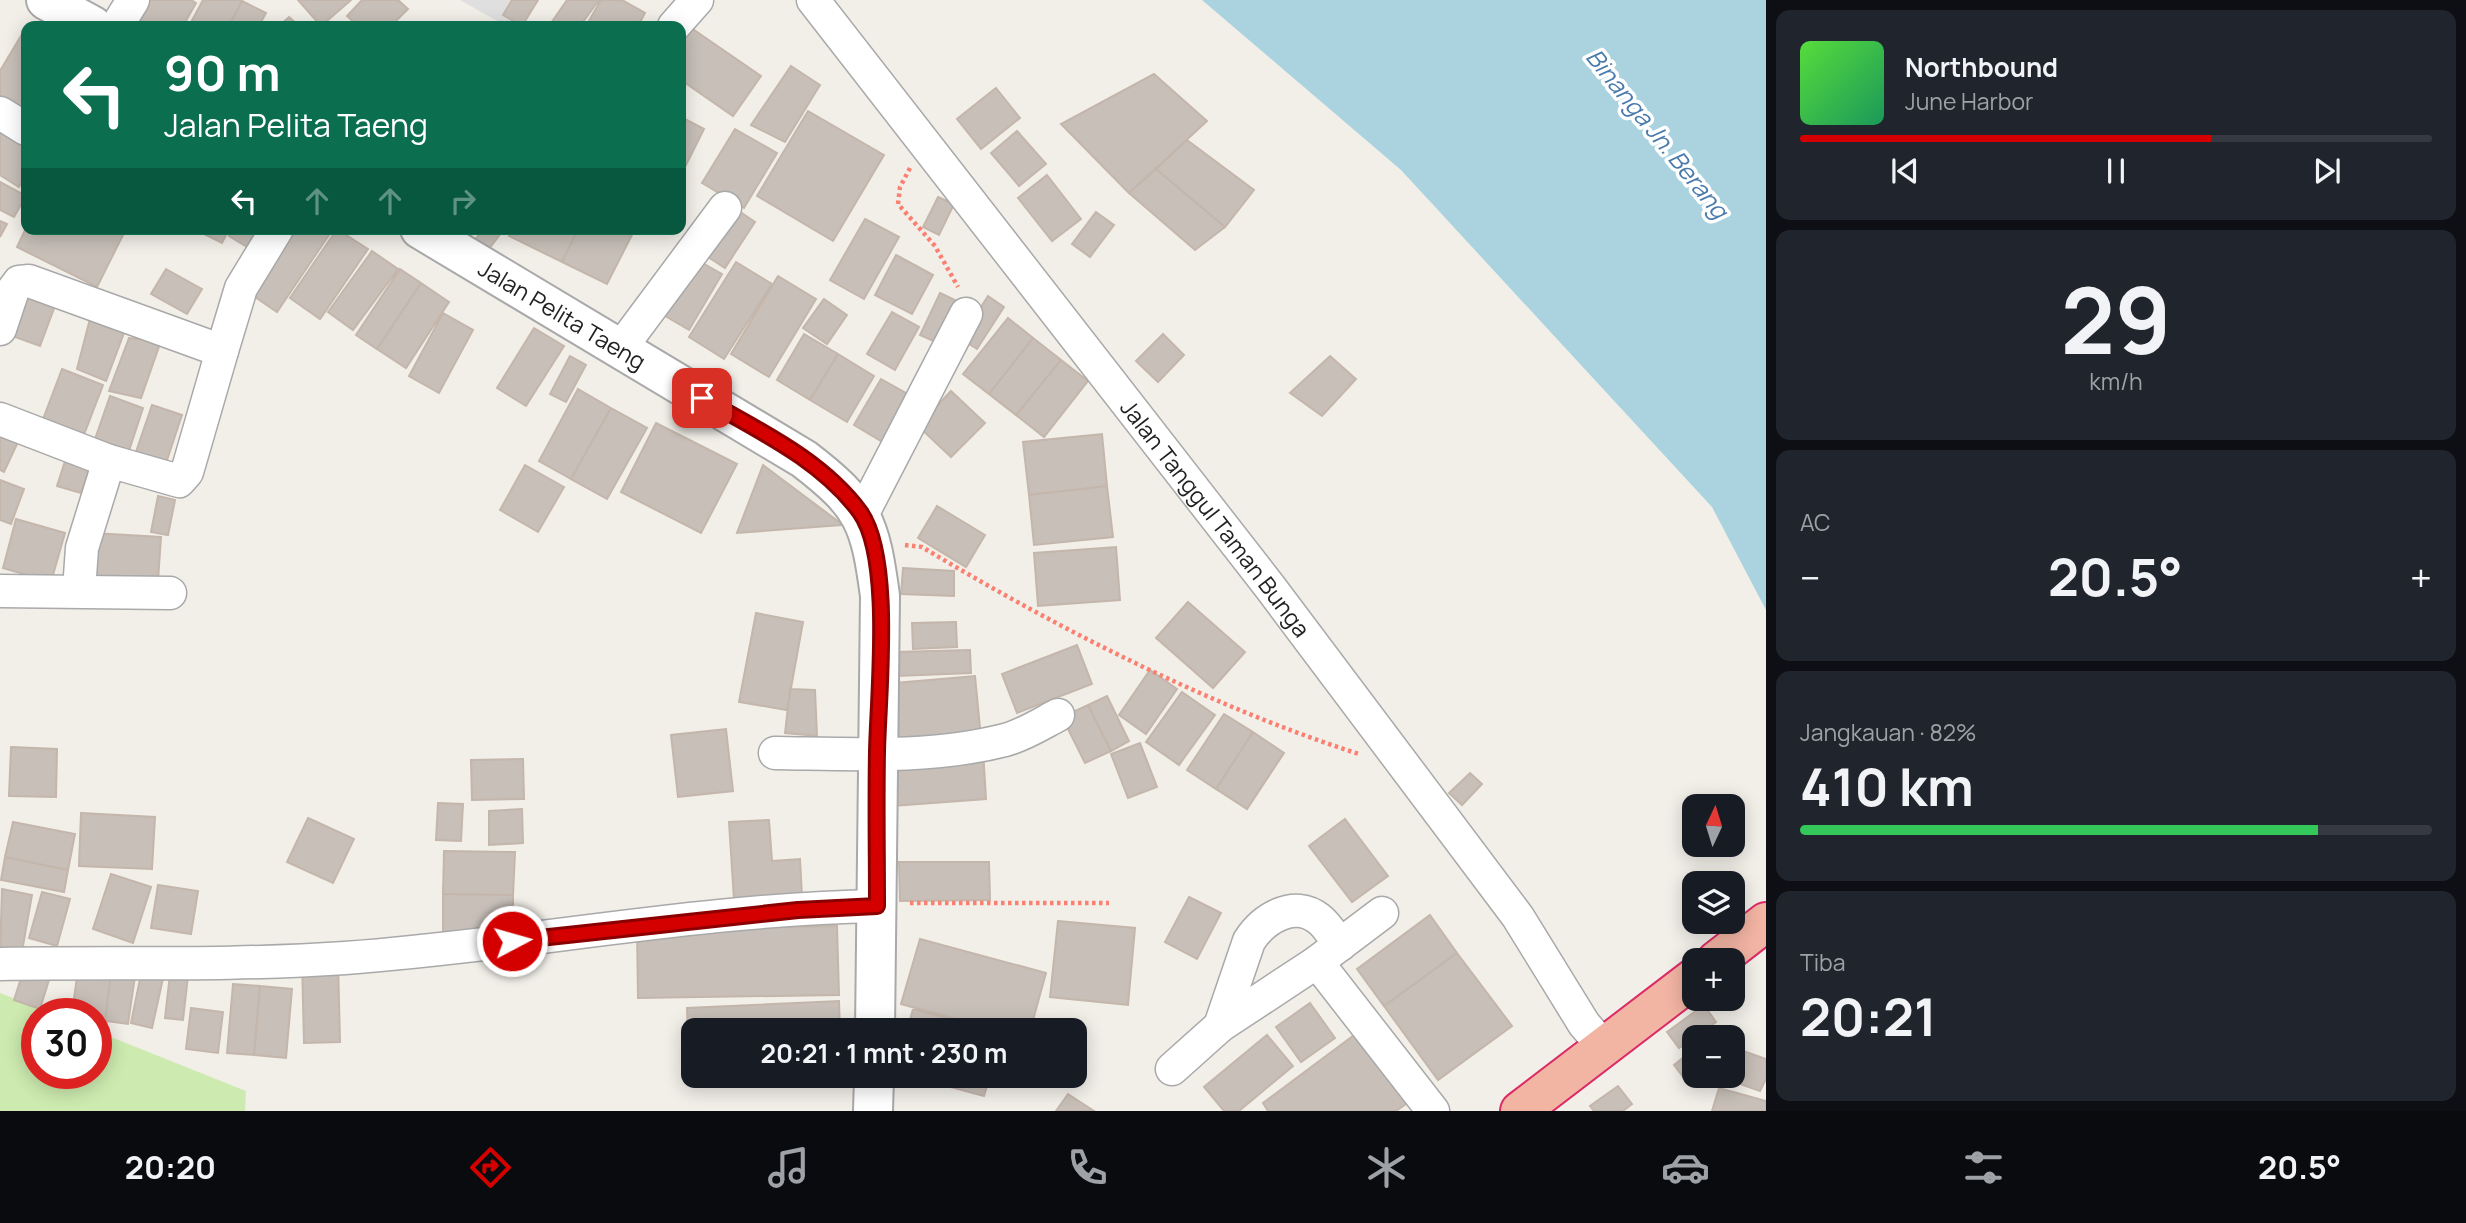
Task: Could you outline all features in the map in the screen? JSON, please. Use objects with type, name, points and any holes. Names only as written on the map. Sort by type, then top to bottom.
[{"type":"highway","points":[[1733,948],[1766,922]]},
{"type":"highway","points":[[1520,1111],[1682,987]]},
{"type":"street","points":[[46,0],[87,21]]},
{"type":"street","points":[[101,21],[133,0]]},
{"type":"street","points":[[678,21],[697,0]]},
{"type":"street","name":"Jalan Tanggul Taman Bunga","points":[[813,0],[1408,770],[1518,917],[1584,1024],[1604,1047]]},
{"type":"street","points":[[0,113],[21,126]]},
{"type":"street","points":[[620,349],[725,208]]},
{"type":"street","points":[[0,419],[109,461],[173,481],[183,478],[241,288],[274,235]]},
{"type":"street","name":"Jalan Pelita Taeng","points":[[430,235],[804,459],[839,486],[867,529]]},
{"type":"street","points":[[0,329],[13,290],[19,282],[29,281],[222,351]]},
{"type":"street","points":[[875,1018],[880,596],[867,529],[966,314]]},
{"type":"street","points":[[79,590],[82,548],[109,461]]},
{"type":"street","points":[[0,591],[170,593]]},
{"type":"street","points":[[775,752],[877,754],[1006,739],[1058,715]]},
{"type":"street","points":[[0,964],[265,961],[345,957],[798,910],[877,906]]},
{"type":"street","points":[[1220,1026],[1249,942],[1257,929],[1274,915],[1303,912],[1319,918],[1329,953],[1433,1111]]},
{"type":"street","points":[[1172,1069],[1220,1026],[1329,953],[1382,913]]},
{"type":"street","points":[[873,1111],[874,1088]]},
{"type":"path","points":[[925,144],[900,187],[898,204],[936,246],[965,299],[966,314]]},
{"type":"path","points":[[867,529],[922,547],[1009,599],[1213,700],[1319,741],[1408,770]]},
{"type":"path","points":[[877,906],[913,903],[1109,903]]},
{"type":"shaded area","points":[[460,0],[535,0],[523,21],[497,21]]},
{"type":"green space","points":[[0,993],[21,1001],[21,1089],[112,1089],[112,1037],[246,1091],[245,1111],[0,1111]]},
{"type":"water","name":"Binanga Jn. Berang","points":[[1202,0],[1766,0],[1766,610],[1712,507],[1401,170]]},
{"type":"building","points":[[144,0],[191,0],[196,3],[186,21],[131,21]]},
{"type":"building","points":[[203,0],[242,1],[232,21],[192,21]]},
{"type":"building","points":[[298,0],[351,0],[327,21],[317,21]]},
{"type":"building","points":[[362,0],[398,0],[408,9],[396,21],[352,21],[347,16]]},
{"type":"building","points":[[512,0],[538,0],[525,21],[513,21],[503,15]]},
{"type":"building","points":[[567,0],[599,0],[584,21],[552,21]]},
{"type":"building","points":[[601,0],[622,0],[645,13],[641,21],[589,21]]},
{"type":"building","points":[[242,1],[266,13],[262,21],[232,21]]},
{"type":"building","points":[[686,24],[761,76],[733,116],[686,83]]},
{"type":"building","points":[[21,36],[21,108],[0,95],[0,71]]},
{"type":"building","points":[[791,66],[820,85],[785,142],[751,125]]},
{"type":"building","points":[[1154,74],[1207,121],[1129,193],[1061,124]]},
{"type":"building","points":[[996,88],[1020,118],[981,149],[957,119]]},
{"type":"building","points":[[808,111],[884,155],[833,241],[757,196]]},
{"type":"building","points":[[686,120],[704,129],[686,165]]},
{"type":"building","points":[[735,129],[777,153],[744,208],[702,183]]},
{"type":"building","points":[[0,131],[21,136],[19,187],[0,175]]},
{"type":"building","points":[[1017,131],[1046,164],[1019,186],[991,153]]},
{"type":"building","points":[[1187,140],[1254,190],[1225,227],[1156,169]]},
{"type":"building","points":[[1156,169],[1225,227],[1195,250],[1129,193]]},
{"type":"building","points":[[1047,175],[1081,219],[1052,241],[1018,198]]},
{"type":"building","points":[[0,182],[21,193],[21,205],[14,217],[0,210]]},
{"type":"building","points":[[938,197],[954,204],[939,235],[923,227]]},
{"type":"building","points":[[730,205],[755,222],[725,268],[699,251]]},
{"type":"building","points":[[1096,212],[1114,225],[1090,257],[1072,244]]},
{"type":"building","points":[[865,219],[899,237],[864,299],[830,280]]},
{"type":"building","points":[[0,221],[7,224],[0,237]]},
{"type":"building","points":[[23,235],[123,235],[97,287],[17,247]]},
{"type":"building","points":[[206,235],[226,235],[222,243]]},
{"type":"building","points":[[230,235],[261,235],[252,250]]},
{"type":"building","points":[[278,235],[329,235],[277,312],[242,288]]},
{"type":"building","points":[[333,235],[346,235],[368,249],[320,319],[290,298]]},
{"type":"building","points":[[479,235],[500,235],[483,257],[470,247]]},
{"type":"building","points":[[510,235],[575,235],[562,262]]},
{"type":"building","points":[[575,235],[632,235],[607,284],[562,262]]},
{"type":"building","points":[[372,251],[398,269],[353,330],[328,312]]},
{"type":"building","points":[[896,255],[933,275],[912,314],[875,295]]},
{"type":"building","points":[[692,257],[722,274],[689,330],[660,313]]},
{"type":"building","points":[[736,262],[772,284],[724,359],[689,337]]},
{"type":"building","points":[[166,269],[202,289],[187,314],[151,294]]},
{"type":"building","points":[[400,269],[421,283],[377,349],[356,335]]},
{"type":"building","points":[[778,276],[816,299],[769,377],[731,354]]},
{"type":"building","points":[[421,283],[449,302],[406,368],[377,349]]},
{"type":"building","points":[[19,290],[56,303],[40,346],[4,333]]},
{"type":"building","points":[[940,293],[959,302],[940,344],[920,335]]},
{"type":"building","points":[[988,296],[1004,307],[977,349],[961,339]]},
{"type":"building","points":[[824,299],[847,315],[827,344],[803,328]]},
{"type":"building","points":[[892,312],[919,327],[895,370],[867,354]]},
{"type":"building","points":[[443,313],[473,330],[439,393],[409,376]]},
{"type":"building","points":[[91,315],[127,325],[106,381],[77,369]]},
{"type":"building","points":[[1008,318],[1033,338],[989,394],[963,374]]},
{"type":"building","points":[[534,328],[564,346],[526,406],[497,388]]},
{"type":"building","points":[[804,334],[838,354],[810,400],[777,380]]},
{"type":"building","points":[[1163,334],[1184,355],[1158,382],[1136,361]]},
{"type":"building","points":[[129,338],[161,341],[141,398],[109,391]]},
{"type":"building","points":[[1033,338],[1061,360],[1016,415],[989,394]]},
{"type":"building","points":[[838,354],[874,376],[847,422],[810,400]]},
{"type":"building","points":[[570,356],[586,365],[566,402],[550,394]]},
{"type":"building","points":[[1330,356],[1356,379],[1322,416],[1290,393]]},
{"type":"building","points":[[1061,360],[1088,381],[1044,437],[1016,415]]},
{"type":"building","points":[[62,369],[103,385],[80,445],[39,430]]},
{"type":"building","points":[[881,379],[913,397],[886,444],[854,425]]},
{"type":"building","points":[[578,389],[611,408],[571,479],[539,461]]},
{"type":"building","points":[[951,391],[985,423],[951,457],[918,426]]},
{"type":"building","points":[[110,396],[143,408],[127,457],[93,445]]},
{"type":"building","points":[[152,405],[182,415],[166,463],[136,452]]},
{"type":"building","points":[[611,408],[647,428],[607,499],[571,479]]},
{"type":"building","points":[[656,423],[737,464],[701,533],[621,492]]},
{"type":"building","points":[[0,433],[18,442],[4,472],[0,470]]},
{"type":"building","points":[[1102,434],[1107,486],[1029,495],[1023,442]]},
{"type":"building","points":[[66,458],[90,466],[81,493],[57,486]]},
{"type":"building","points":[[525,465],[564,487],[538,532],[500,510]]},
{"type":"building","points":[[763,465],[843,525],[737,533]]},
{"type":"building","points":[[0,480],[24,489],[11,524],[0,520]]},
{"type":"building","points":[[1107,486],[1113,537],[1034,545],[1029,495]]},
{"type":"building","points":[[158,496],[175,500],[168,535],[151,532]]},
{"type":"building","points":[[937,506],[985,535],[966,567],[918,538]]},
{"type":"building","points":[[16,519],[65,533],[51,582],[3,568]]},
{"type":"building","points":[[93,533],[161,537],[158,581],[89,577]]},
{"type":"building","points":[[1116,547],[1120,600],[1038,606],[1034,553]]},
{"type":"building","points":[[903,568],[954,571],[954,596],[901,594]]},
{"type":"building","points":[[1188,602],[1245,652],[1213,688],[1156,638]]},
{"type":"building","points":[[756,613],[803,622],[787,710],[739,702]]},
{"type":"building","points":[[956,622],[957,647],[913,649],[912,623]]},
{"type":"building","points":[[1077,645],[1092,684],[1017,713],[1002,674]]},
{"type":"building","points":[[970,650],[971,673],[896,676],[896,652]]},
{"type":"building","points":[[1150,670],[1177,689],[1146,734],[1119,715]]},
{"type":"building","points":[[975,676],[981,738],[889,744],[884,684]]},
{"type":"building","points":[[790,689],[815,690],[817,736],[785,733]]},
{"type":"building","points":[[1182,692],[1215,715],[1179,765],[1146,742]]},
{"type":"building","points":[[1107,696],[1129,741],[1111,751],[1088,705]]},
{"type":"building","points":[[1088,705],[1111,751],[1085,763],[1062,717]]},
{"type":"building","points":[[1224,714],[1253,732],[1216,789],[1187,770]]},
{"type":"building","points":[[726,729],[733,791],[678,797],[671,735]]},
{"type":"building","points":[[1253,732],[1284,753],[1247,809],[1216,789]]},
{"type":"building","points":[[1140,743],[1157,787],[1128,798],[1111,754]]},
{"type":"building","points":[[11,747],[57,749],[56,797],[9,796]]},
{"type":"building","points":[[983,750],[986,799],[893,806],[890,757]]},
{"type":"building","points":[[523,759],[524,799],[472,800],[471,760]]},
{"type":"building","points":[[1470,773],[1482,784],[1462,805],[1449,793]]},
{"type":"building","points":[[438,803],[463,804],[461,841],[436,840]]},
{"type":"building","points":[[522,809],[523,843],[489,845],[489,811]]},
{"type":"building","points":[[81,813],[155,817],[152,869],[79,866]]},
{"type":"building","points":[[308,818],[354,839],[333,883],[287,862]]},
{"type":"building","points":[[1345,819],[1388,876],[1352,902],[1309,846]]},
{"type":"building","points":[[769,820],[772,861],[800,859],[802,896],[734,900],[729,822]]},
{"type":"building","points":[[13,822],[75,834],[68,870],[5,857]]},
{"type":"building","points":[[444,851],[515,852],[513,895],[443,894]]},
{"type":"building","points":[[5,857],[68,870],[64,892],[1,880]]},
{"type":"building","points":[[899,862],[989,862],[990,900],[900,901]]},
{"type":"building","points":[[111,874],[151,887],[133,943],[93,929]]},
{"type":"building","points":[[158,885],[198,891],[191,934],[151,928]]},
{"type":"building","points":[[2,889],[32,895],[21,957],[0,953]]},
{"type":"building","points":[[42,892],[70,899],[57,946],[29,938]]},
{"type":"building","points":[[443,894],[513,895],[513,938],[443,937]]},
{"type":"building","points":[[1189,897],[1221,913],[1197,959],[1165,942]]},
{"type":"building","points":[[1430,915],[1457,953],[1384,1006],[1357,969]]},
{"type":"building","points":[[1058,921],[1135,928],[1128,1005],[1050,997]]},
{"type":"building","points":[[837,926],[839,995],[638,998],[637,929]]},
{"type":"building","points":[[920,939],[1046,973],[1034,1018],[952,1018],[901,1004]]},
{"type":"building","points":[[1457,953],[1512,1026],[1438,1080],[1384,1006]]},
{"type":"building","points":[[338,961],[340,1042],[304,1043],[302,962]]},
{"type":"building","points":[[78,969],[111,973],[108,998],[74,998]]},
{"type":"building","points":[[142,969],[164,974],[152,1028],[131,1023]]},
{"type":"building","points":[[23,972],[49,980],[43,998],[21,998],[21,1002],[14,1000]]},
{"type":"building","points":[[111,973],[135,976],[128,1024],[112,1022],[112,998],[108,998]]},
{"type":"building","points":[[170,974],[188,976],[183,1020],[165,1018]]},
{"type":"building","points":[[233,984],[260,986],[254,1055],[227,1053]]},
{"type":"building","points":[[260,986],[292,989],[286,1058],[254,1055]]},
{"type":"building","points":[[839,1001],[840,1018],[687,1018],[687,1008]]},
{"type":"building","points":[[1310,1003],[1335,1038],[1301,1062],[1276,1027]]},
{"type":"building","points":[[191,1008],[223,1012],[218,1053],[186,1049]]},
{"type":"building","points":[[913,1009],[947,1018],[911,1018]]},
{"type":"building","points":[[1696,1011],[1708,1011],[1716,1022],[1712,1025],[1682,1025],[1682,1046],[1679,1048],[1667,1032]]},
{"type":"building","points":[[1361,1030],[1413,1099],[1396,1111],[1268,1111],[1263,1103]]},
{"type":"building","points":[[1267,1035],[1293,1066],[1239,1111],[1224,1111],[1204,1087]]},
{"type":"building","points":[[1745,1052],[1766,1059],[1766,1079],[1760,1091],[1745,1086]]},
{"type":"building","points":[[1682,1059],[1682,1075],[1674,1065]]},
{"type":"building","points":[[1618,1086],[1632,1104],[1623,1111],[1594,1111],[1590,1106]]},
{"type":"building","points":[[954,1088],[986,1088],[984,1096]]},
{"type":"building","points":[[1719,1088],[1766,1101],[1766,1111],[1712,1111]]},
{"type":"building","points":[[1068,1094],[1094,1111],[1056,1111]]},
{"type":"route","points":[[512,941],[798,910],[877,906],[880,596],[873,543],[862,515],[839,486],[804,459],[702,398]]}]
